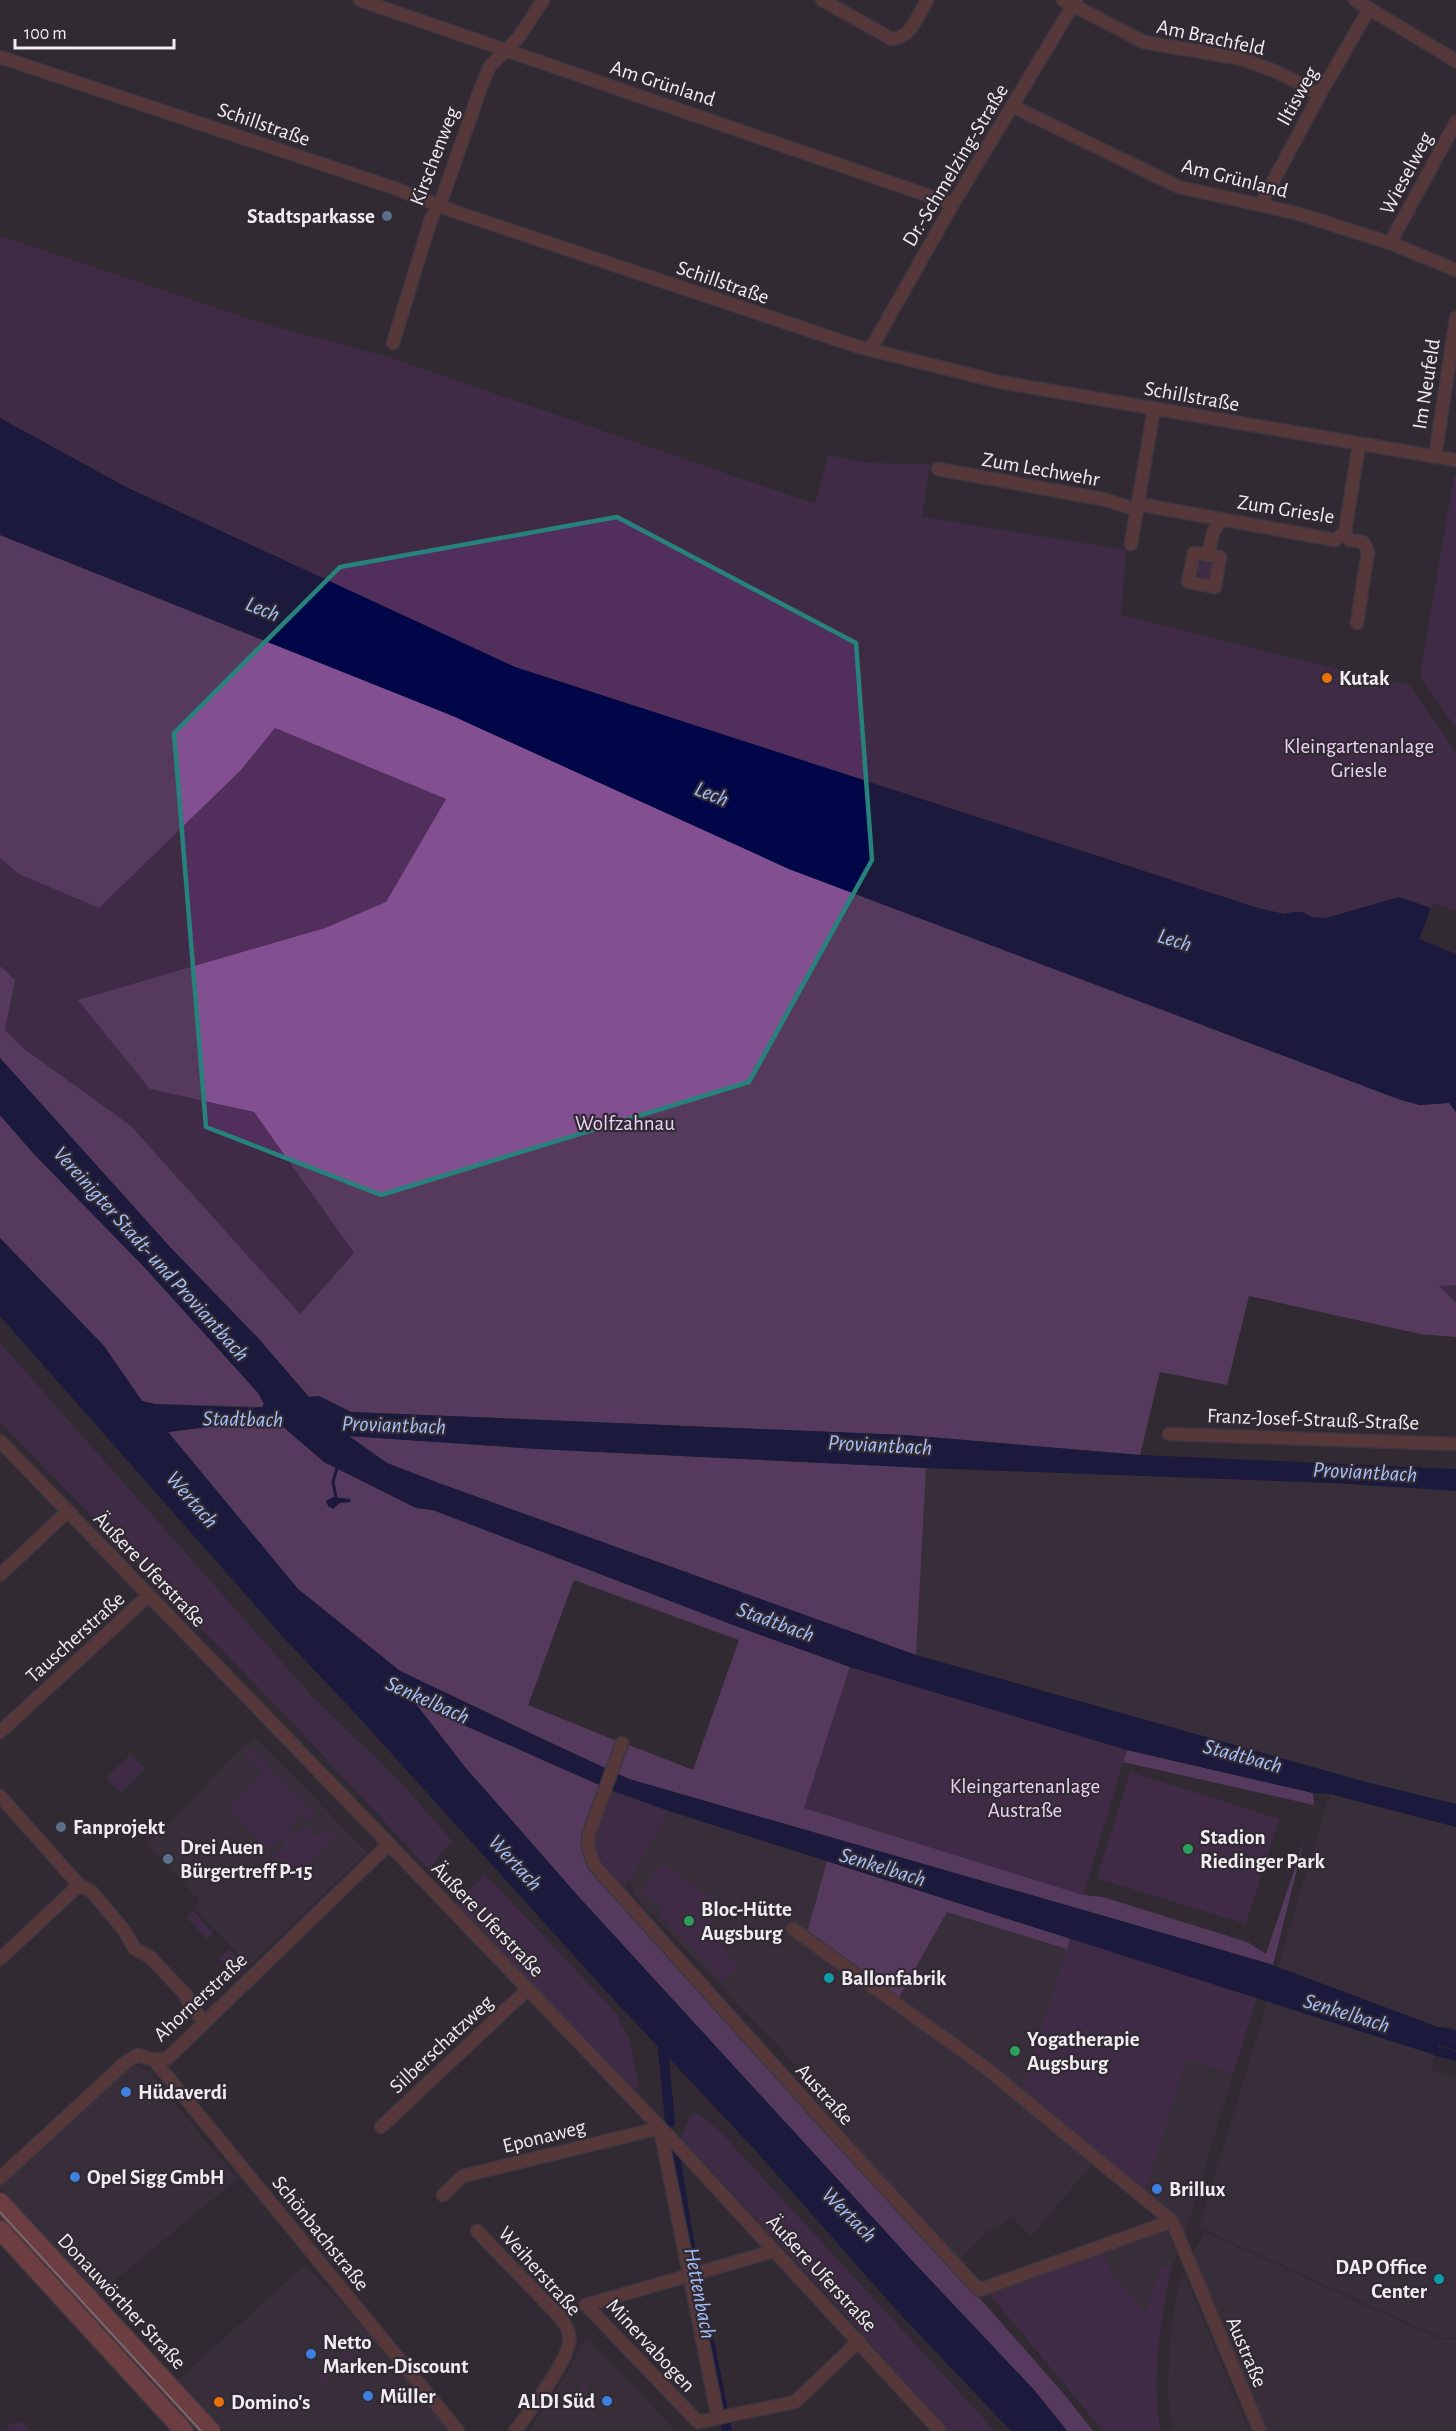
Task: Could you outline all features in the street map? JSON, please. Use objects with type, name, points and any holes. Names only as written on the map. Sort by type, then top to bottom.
[{"type":"main road","name":"Donauwörther Straße","points":[[0,2202],[211,2431]]},
{"type":"main road","name":"Donauwörther Straße","points":[[0,2230],[184,2431]]},
{"type":"street","name":"Am Grünland","points":[[360,0],[953,204]]},
{"type":"street","name":"Kirschenweg","points":[[393,343],[431,219],[438,206],[490,66],[519,36],[543,0]]},
{"type":"street","points":[[822,0],[892,39],[899,39],[907,34],[927,0]]},
{"type":"street","points":[[1356,0],[1456,61]]},
{"type":"street","name":"Am Brachfeld","points":[[1070,2],[1143,42],[1242,59],[1279,73],[1320,94]]},
{"type":"street","name":"Dr.-Schmelzing-Straße","points":[[870,350],[1070,2]]},
{"type":"street","name":"Iltisweg","points":[[1261,204],[1369,9]]},
{"type":"street","name":"Schillstraße","points":[[0,57],[391,187],[438,206],[827,338],[870,350],[1000,382],[1456,460]]},
{"type":"street","name":"Am Grünland","points":[[1012,106],[1179,187],[1261,204],[1390,243],[1456,270]]},
{"type":"street","name":"Wieselweg","points":[[1390,243],[1456,122]]},
{"type":"street","name":"Im Neufeld","points":[[1435,457],[1456,318]]},
{"type":"street","points":[[1131,544],[1154,409]]},
{"type":"street","name":"Zum Griesle","points":[[1137,507],[1221,519],[1335,540],[1345,532],[1359,444]]},
{"type":"street","name":"Zum Lechwehr","points":[[938,470],[1137,507]]},
{"type":"street","name":"Zum Griesle","points":[[1209,553],[1213,533],[1221,519]]},
{"type":"street","name":"Zum Griesle","points":[[1343,534],[1350,540],[1363,542],[1368,551],[1357,623]]},
{"type":"street","name":"Franz-Josef-Strauß-Straße","points":[[1169,1434],[1456,1444]]},
{"type":"street","name":"Äußere Uferstraße","points":[[0,1441],[660,2128],[940,2431]]},
{"type":"street","points":[[0,1575],[68,1512]]},
{"type":"street","name":"Tauscherstraße","points":[[0,1732],[149,1595]]},
{"type":"street","name":"Austraße","points":[[622,1743],[590,1833],[588,1846],[594,1865],[979,2290],[1172,2221]]},
{"type":"street","points":[[0,1796],[79,1885],[90,1891],[123,1929],[135,1949],[150,1957],[186,1995],[190,2006],[205,2022]]},
{"type":"street","name":"Ahornerstraße","points":[[0,2178],[126,2062],[138,2055],[154,2060],[168,2058],[389,1844]]},
{"type":"street","points":[[0,1959],[79,1885]]},
{"type":"street","name":"Austraße","points":[[793,1929],[986,2068],[1172,2221],[1260,2431]]},
{"type":"street","name":"Silberschatzweg","points":[[381,2127],[528,1989]]},
{"type":"street","name":"Schönbachstraße","points":[[154,2060],[458,2431]]},
{"type":"street","points":[[660,2128],[718,2418],[795,2402],[859,2341]]},
{"type":"street","name":"Eponaweg","points":[[443,2195],[463,2176],[660,2128]]},
{"type":"street","name":"Weiherstraße","points":[[477,2231],[560,2317],[569,2334],[569,2344],[560,2362],[515,2431]]},
{"type":"street","points":[[689,2274],[774,2251]]},
{"type":"street","name":"Minervabogen","points":[[689,2274],[586,2304],[698,2422],[718,2418]]},
{"type":"highlighted area","points":[[617,517],[856,643],[872,860],[749,1082],[381,1195],[206,1127],[174,733],[340,567]]},
{"type":"shaded area","points":[[926,1468],[1333,1483],[1456,1491],[1456,1804],[1366,1782],[916,1655]]},
{"type":"shaded area","points":[[254,1736],[367,1852],[249,1966],[194,1907],[200,1901],[147,1844]]},
{"type":"shaded area","points":[[1330,1794],[1456,1827],[1456,2028],[1444,2025],[1443,2029],[1278,1967]]},
{"type":"shaded area","points":[[669,1811],[827,1861],[807,1933],[898,1998],[947,1912],[1067,1949],[1022,2089],[989,2064],[982,2070],[1094,2162],[1031,2236],[1011,2216],[1001,2226],[988,2231],[958,2261],[812,2102],[821,2091],[637,1898],[629,1882]]},
{"type":"shaded area","points":[[1268,2001],[1435,2055],[1431,2071],[1456,2078],[1456,2337],[1442,2338],[1199,2227]]},
{"type":"shaded area","points":[[1187,2058],[1233,2074],[1185,2234],[1175,2216],[1145,2191]]},
{"type":"shaded area","points":[[131,2065],[149,2072],[237,2179],[97,2295],[0,2189],[0,2186]]},
{"type":"shaded area","points":[[1165,2227],[1177,2257],[1171,2267],[1160,2269],[1145,2314],[1112,2274],[1103,2250]]},
{"type":"shaded area","points":[[1205,2232],[1441,2340],[1456,2339],[1456,2431],[1268,2431],[1193,2253]]},
{"type":"shaded area","points":[[305,2265],[368,2332],[450,2431],[224,2431],[177,2381]]},
{"type":"shaded area","points":[[1183,2272],[1249,2431],[1173,2431],[1168,2395],[1169,2358],[1174,2307]]},
{"type":"shaded area","points":[[587,2337],[676,2431],[529,2431]]},
{"type":"green space","name":"Kleingartenanlage Griesle","points":[[0,236],[268,325],[385,356],[815,504],[828,455],[869,463],[930,464],[922,517],[1126,550],[1121,615],[1409,685],[1456,752],[1456,911],[1433,903],[1431,908],[1411,901],[1392,898],[1353,912],[1326,918],[1311,917],[1303,912],[1284,914],[1258,908],[515,667],[126,487],[0,418]]},
{"type":"green space","points":[[1454,477],[1456,477],[1456,728],[1420,676]]},
{"type":"green space","name":"Wolfzahnau","points":[[0,535],[453,716],[789,869],[1419,1105],[1449,1103],[1456,1112],[1456,1285],[1439,1286],[1456,1303],[1456,1337],[1420,1334],[1249,1296],[1227,1385],[1160,1372],[1140,1455],[905,1435],[351,1412],[319,1396],[309,1397],[258,1338],[170,1247],[0,1058],[0,966],[15,980],[5,1030],[23,1048],[131,1126],[300,1314],[354,1253],[254,1112],[150,1089],[78,1000],[325,928],[386,902],[446,799],[275,728],[241,770],[99,908],[19,874],[0,858]]},
{"type":"green space","points":[[1202,561],[1210,561],[1215,566],[1213,577],[1202,579],[1197,574],[1197,566]]},
{"type":"green space","points":[[275,728],[446,799],[386,902],[325,928],[150,1089],[254,1112],[354,1253],[299,1314],[131,1126],[23,1048],[5,1030],[15,980],[0,966],[0,858],[19,874],[99,908],[241,770]]},
{"type":"green space","points":[[0,1115],[34,1154],[146,1269],[259,1393],[264,1404],[262,1407],[155,1404],[142,1401],[104,1346],[0,1238]]},
{"type":"green space","points":[[1456,1285],[1456,1303],[1438,1286]]},
{"type":"green space","points":[[0,1343],[311,1695],[403,1785],[452,1841],[429,1869],[288,1718],[0,1422]]},
{"type":"green space","points":[[255,1421],[280,1424],[324,1462],[416,1508],[433,1510],[733,1625],[850,1667],[804,1808],[1083,1895],[1103,1897],[1247,1942],[1266,1954],[1304,1841],[1273,1965],[618,1774],[629,1745],[693,1770],[739,1640],[574,1580],[528,1705],[617,1741],[607,1769],[400,1671],[298,1589],[168,1432]]},
{"type":"green space","points":[[348,1436],[538,1449],[926,1468],[916,1655],[436,1482],[387,1463]]},
{"type":"green space","name":"Kleingartenanlage Austraße","points":[[850,1667],[1127,1750],[1083,1895],[804,1808]]},
{"type":"green space","points":[[415,1703],[601,1786],[583,1846],[590,1868],[976,2294],[1064,2394],[1093,2431],[1067,2431],[1035,2391],[918,2267],[578,1896],[465,1767]]},
{"type":"green space","points":[[248,1746],[318,1817],[312,1822],[243,1752]]},
{"type":"green space","points":[[1127,1750],[1313,1793],[1314,1805],[1123,1762]]},
{"type":"green space","points":[[131,1754],[145,1768],[121,1793],[106,1778]]},
{"type":"green space","name":"Stadion Riedinger Park","points":[[1130,1772],[1279,1819],[1246,1924],[1097,1878]]},
{"type":"green space","points":[[262,1773],[303,1815],[287,1832],[293,1836],[305,1825],[317,1838],[328,1828],[336,1836],[295,1879],[273,1857],[285,1845],[282,1837],[268,1850],[227,1808]]},
{"type":"green space","points":[[605,1789],[669,1811],[629,1882],[618,1893],[601,1875],[589,1833]]},
{"type":"green space","points":[[827,1861],[1070,1938],[1067,1949],[947,1912],[898,1999],[807,1933]]},
{"type":"green space","name":"Bloc-Hütte Augsburg","points":[[662,1863],[722,1907],[706,1929],[739,1965],[722,1981],[660,1915],[664,1909],[641,1892]]},
{"type":"green space","points":[[485,1874],[614,2011],[629,2039],[639,2087],[632,2089],[455,1904]]},
{"type":"green space","points":[[193,1911],[213,1933],[207,1939],[186,1917]]},
{"type":"green space","points":[[1070,1938],[1257,1997],[1233,2074],[1187,2059],[1145,2191],[1022,2089]]},
{"type":"green space","points":[[229,1949],[246,1968],[237,1977],[219,1958]]},
{"type":"green space","points":[[694,2113],[706,2119],[725,2137],[995,2431],[947,2431],[846,2315],[681,2138],[690,2115]]},
{"type":"green space","points":[[1103,2250],[1112,2274],[1145,2313],[1160,2268],[1171,2267],[1158,2349],[1157,2389],[1160,2431],[1103,2431],[987,2291]]},
{"type":"green space","points":[[365,2335],[369,2339],[321,2384],[317,2379]]},
{"type":"green space","points":[[588,2377],[587,2388],[582,2399],[574,2408],[564,2413]]},
{"type":"green space","points":[[18,2422],[26,2425],[29,2431],[5,2431],[10,2424]]},
{"type":"water","name":"Lech","points":[[0,418],[126,487],[515,667],[1258,908],[1284,914],[1303,912],[1311,917],[1326,918],[1399,897],[1431,908],[1419,939],[1456,954],[1456,1112],[1449,1103],[1419,1105],[1398,1099],[789,869],[453,716],[0,535]]},
{"type":"water","points":[[0,1058],[170,1247],[258,1338],[309,1397],[319,1396],[351,1412],[905,1435],[1140,1455],[1456,1469],[1456,1491],[1333,1483],[926,1468],[538,1449],[349,1436],[387,1463],[436,1482],[916,1655],[1366,1782],[1456,1804],[1456,1827],[1330,1794],[1313,1793],[1127,1750],[850,1667],[733,1625],[433,1510],[416,1508],[324,1462],[280,1424],[255,1421],[168,1432],[298,1589],[400,1671],[525,1731],[629,1779],[1267,1963],[1443,2029],[1441,2037],[1456,2042],[1456,2050],[1438,2045],[1435,2055],[669,1811],[611,1790],[416,1704],[465,1767],[578,1896],[918,2267],[1035,2391],[1067,2431],[1011,2431],[900,2314],[756,2151],[604,1989],[355,1713],[283,1637],[0,1316],[0,1238],[104,1346],[142,1401],[155,1404],[255,1408],[262,1407],[264,1404],[258,1393],[146,1269],[34,1154],[0,1115]]},
{"type":"water","points":[[333,1497],[350,1499],[351,1502],[340,1503],[333,1509],[326,1501]]},
{"type":"waterway","points":[[336,1497],[333,1482],[337,1468]]},
{"type":"waterway","name":"Senkelbach","points":[[1442,2032],[1456,2036]]},
{"type":"waterway","name":"Hettenbach","points":[[662,2039],[670,2122]]},
{"type":"waterway","name":"Senkelbach","points":[[1436,2051],[1456,2056]]},
{"type":"waterway","name":"Hettenbach","points":[[675,2155],[687,2230],[727,2431]]},
{"type":"tram line","points":[[0,2212],[201,2431]]},
{"type":"place","name":"Stadtsparkasse","points":[[387,216]]},
{"type":"place","name":"Kutak","points":[[1327,678]]},
{"type":"place","name":"Fanprojekt","points":[[61,1827]]},
{"type":"place","name":"Stadion Riedinger Park","points":[[1188,1849]]},
{"type":"place","name":"Drei Auen Bürgertreff P-15","points":[[168,1859]]},
{"type":"place","name":"Bloc-Hütte Augsburg","points":[[689,1921]]},
{"type":"place","name":"Ballonfabrik","points":[[829,1978]]},
{"type":"place","name":"Yogatherapie Augsburg","points":[[1015,2051]]},
{"type":"place","name":"Hüdaverdi","points":[[126,2092]]},
{"type":"place","name":"Opel Sigg GmbH","points":[[75,2177]]},
{"type":"place","name":"Brillux","points":[[1157,2189]]},
{"type":"place","name":"DAP Office Center","points":[[1439,2279]]},
{"type":"place","name":"Netto Marken-Discount","points":[[311,2354]]},
{"type":"place","name":"Müller","points":[[368,2396]]},
{"type":"place","name":"ALDI Süd","points":[[607,2401]]},
{"type":"place","name":"Domino's","points":[[219,2402]]},
{"type":"water label","name":"Vereinigter Stadt- und Proviantbach","points":[[152,1253]]},
{"type":"water label","name":"Stadtbach","points":[[243,1418]]},
{"type":"water label","name":"Proviantbach","points":[[394,1424]]},
{"type":"water label","name":"Proviantbach","points":[[880,1444]]},
{"type":"water label","name":"Proviantbach","points":[[1365,1471]]},
{"type":"water label","name":"Wertach","points":[[193,1499]]},
{"type":"water label","name":"Stadtbach","points":[[776,1621]]},
{"type":"water label","name":"Stadtbach","points":[[1243,1755]]},
{"type":"water label","name":"Wertach","points":[[516,1862]]},
{"type":"water label","name":"Wertach","points":[[850,2214]]}]
